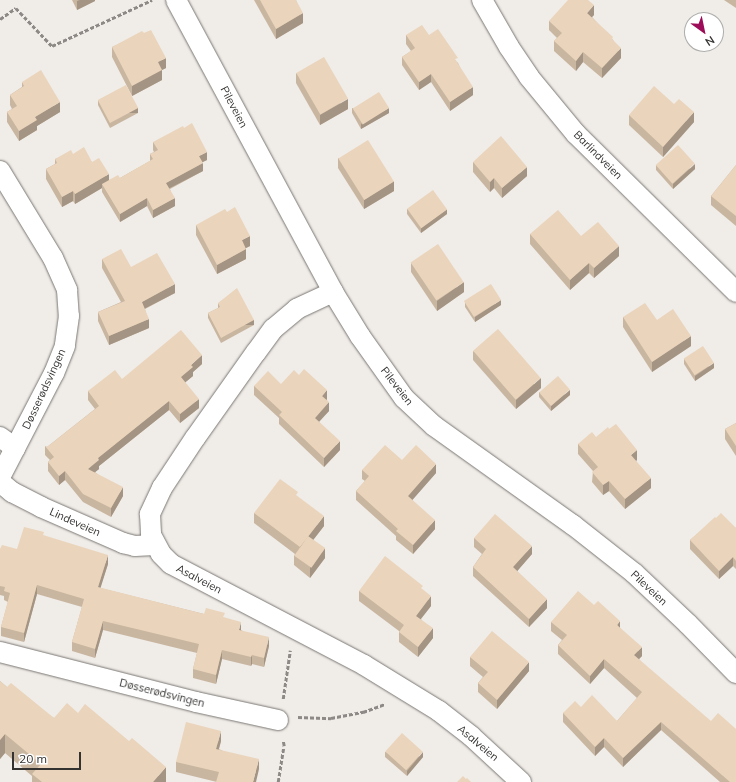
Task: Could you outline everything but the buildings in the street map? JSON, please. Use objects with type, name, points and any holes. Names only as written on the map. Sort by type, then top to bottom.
[{"type":"street","name":"Pileveien","points":[[176,0],[333,292],[360,336],[404,398],[434,426],[573,525],[634,573],[688,624],[736,673]]},
{"type":"street","name":"Barlindveien","points":[[482,0],[509,47],[529,77],[576,134],[736,292]]},
{"type":"street","name":"Døsserødsvingen","points":[[0,171],[53,258],[67,290],[69,316],[65,346],[54,373],[8,443],[0,477]]},
{"type":"street","name":"Asalveien","points":[[333,292],[297,309],[273,329],[194,438],[162,488],[150,514],[151,535],[161,554],[171,564],[364,665],[439,711],[471,736],[521,782]]},
{"type":"street","name":"Lindeveien","points":[[0,482],[12,492],[41,507],[123,543],[134,546],[155,545]]},
{"type":"street","name":"Døsserødsvingen","points":[[0,652],[196,702],[278,720]]},
{"type":"path","points":[[0,19],[16,8],[52,46],[152,0]]},
{"type":"path","points":[[278,782],[284,746],[278,720],[288,673],[292,628]]},
{"type":"path","points":[[278,720],[299,716],[331,718],[363,712],[393,701],[406,691]]}]
